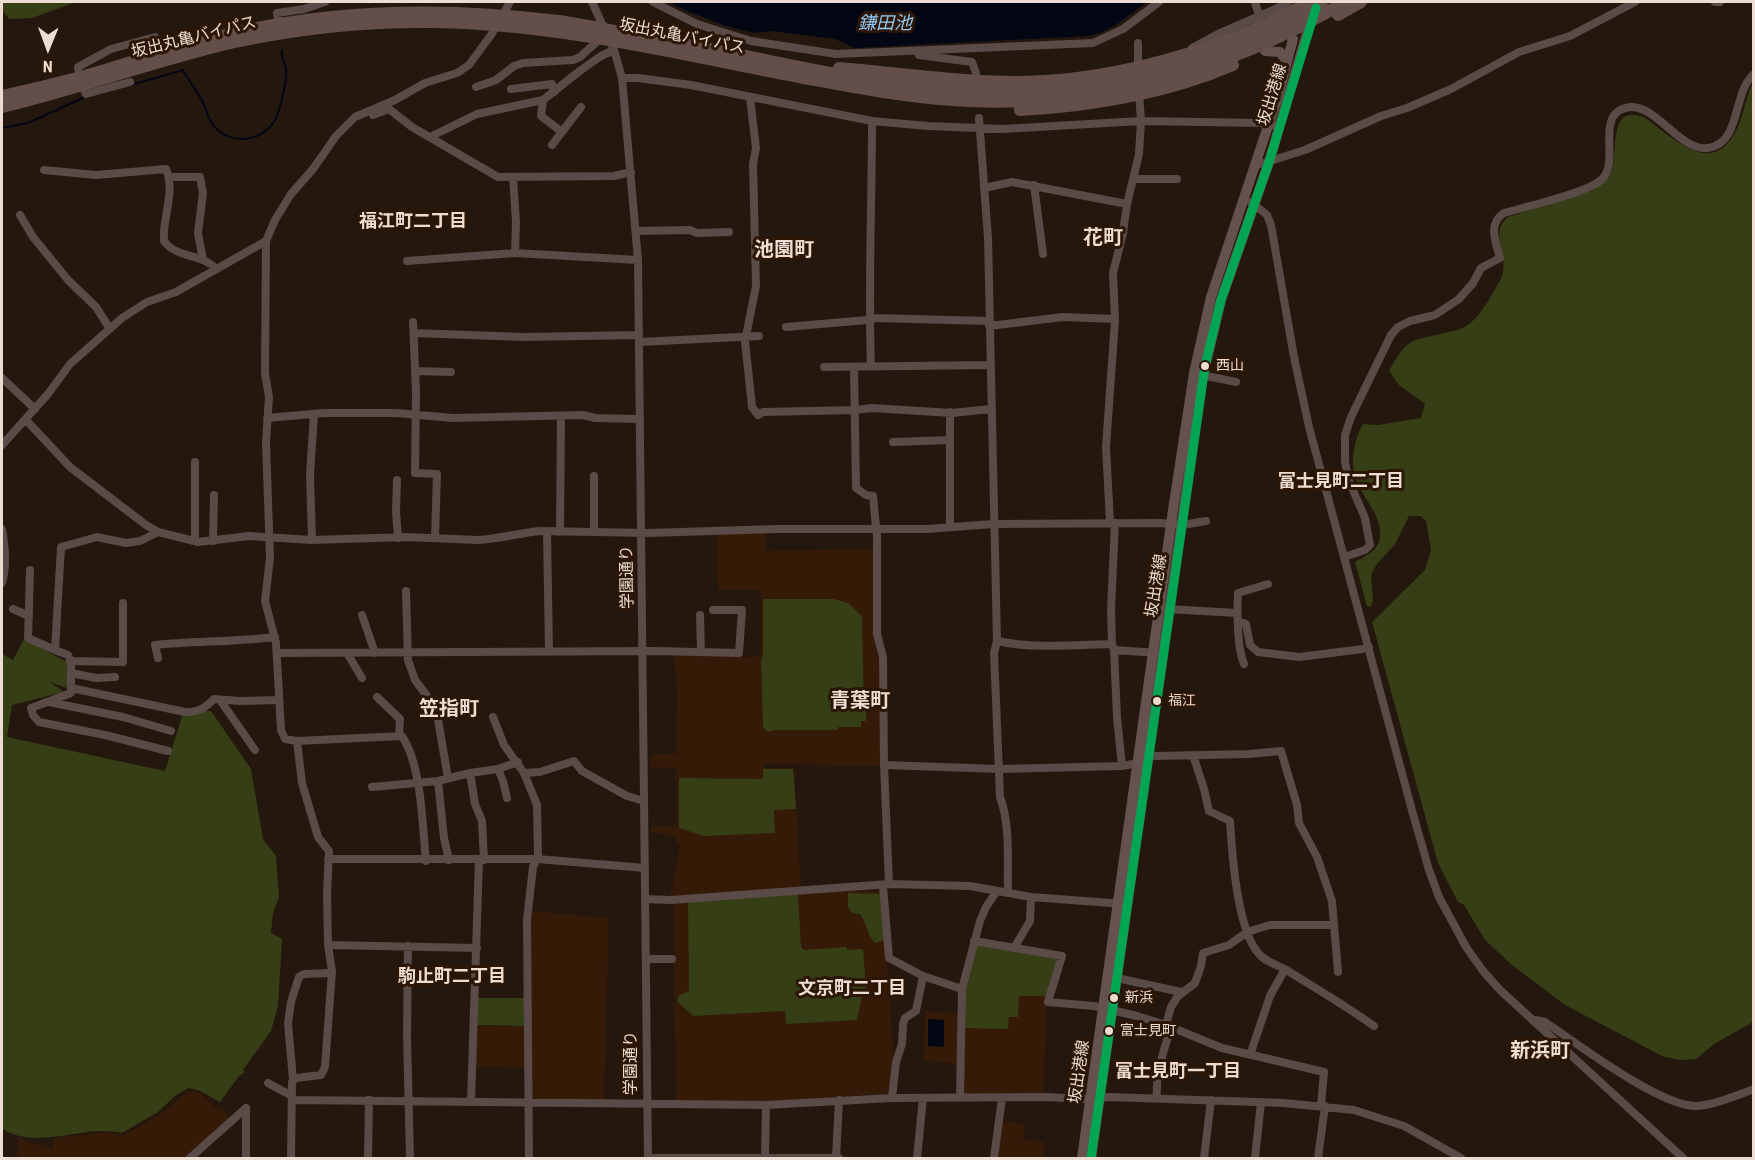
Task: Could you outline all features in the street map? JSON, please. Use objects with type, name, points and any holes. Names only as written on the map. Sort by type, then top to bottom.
[{"type":"highway","points":[[1308,30],[1319,2]]},
{"type":"highway","name":"坂出丸亀バイパス","points":[[2,107],[198,42],[279,24],[434,12],[512,15],[559,21],[698,51],[842,75],[926,88],[1010,92],[1090,85],[1208,61],[1280,28],[1329,2]]},
{"type":"highway","name":"坂出丸亀バイパス","points":[[698,51],[730,64],[925,98],[1009,102],[1052,99],[1131,88],[1272,40],[1302,27],[1345,2]]},
{"type":"highway","points":[[730,64],[936,106],[1002,110],[1042,109],[1139,94],[1183,84],[1293,39],[1360,2]]},
{"type":"highway","points":[[778,63],[966,80],[1019,82],[1073,78],[1138,69],[1225,41],[1261,21],[1306,3]]},
{"type":"highway","points":[[1293,39],[1306,3]]},
{"type":"highway","name":"坂出丸亀バイパス","points":[[2,96],[80,82],[236,42],[364,19]]},
{"type":"main road","name":"坂出港線","points":[[1091,1158],[1100,1097],[1108,1010],[1148,757],[1164,609],[1211,297],[1254,166],[1274,125],[1308,30]]},
{"type":"main road","name":"坂出港線","points":[[1199,374],[1221,300],[1269,162],[1278,96],[1293,39]]},
{"type":"main road","points":[[1265,51],[1280,52],[1287,62]]},
{"type":"main road","name":"坂出港線","points":[[1108,1010],[1117,978],[1138,763],[1158,653]]},
{"type":"main road","name":"坂出港線","points":[[1082,1158],[1100,1097]]},
{"type":"street","points":[[426,861],[416,768],[410,748],[402,736],[297,741],[288,740],[282,735],[277,653],[266,601],[270,566],[266,442],[269,397],[265,373],[266,242],[275,220],[291,194],[313,169],[336,136],[355,117],[395,100],[425,83],[464,69],[477,56],[510,2]]},
{"type":"street","name":"学園通り","points":[[592,2],[614,50],[622,78],[638,260],[648,1158]]},
{"type":"street","points":[[654,2],[697,24],[751,40],[815,52],[847,55],[1093,43],[1123,29],[1159,2]]},
{"type":"street","points":[[1255,2],[1261,21]]},
{"type":"street","points":[[1192,48],[1218,34],[1261,21],[1288,2]]},
{"type":"street","points":[[1254,166],[1305,150],[1381,116],[1407,108],[1451,89],[1519,52],[1570,36],[1635,2]]},
{"type":"street","points":[[1715,2],[1720,2]]},
{"type":"street","points":[[279,24],[277,13],[319,3]]},
{"type":"street","points":[[477,87],[496,81],[514,66],[523,63],[573,60],[580,57],[606,34]]},
{"type":"street","points":[[130,82],[90,94],[84,93],[78,68],[81,64],[111,49],[154,37]]},
{"type":"street","points":[[1138,43],[1138,69]]},
{"type":"street","points":[[430,137],[477,114],[543,100],[581,70],[614,50]]},
{"type":"street","points":[[917,51],[919,55],[972,62],[976,73]]},
{"type":"street","points":[[1344,557],[1365,550],[1370,545],[1365,518],[1349,481],[1345,462],[1345,435],[1351,417],[1391,335],[1398,327],[1410,321],[1435,315],[1459,300],[1473,283],[1481,268],[1500,258],[1494,230],[1498,217],[1504,213],[1590,187],[1605,176],[1608,168],[1611,124],[1613,116],[1618,111],[1633,107],[1644,110],[1692,146],[1711,147],[1726,138],[1731,130],[1742,90],[1747,80],[1754,74]]},
{"type":"street","points":[[622,78],[691,85],[872,121],[980,129],[1141,121],[1274,125]]},
{"type":"street","points":[[511,88],[552,84],[554,92]]},
{"type":"street","points":[[1122,766],[1111,609],[1112,522],[1106,447],[1115,319],[1113,273],[1139,154],[1141,121],[1139,94]]},
{"type":"street","points":[[750,97],[756,148],[753,164],[756,286],[746,337],[750,397],[752,407],[758,415],[763,412],[872,408],[950,412],[991,409]]},
{"type":"street","points":[[543,100],[541,116],[562,132]]},
{"type":"street","points":[[552,145],[581,107]]},
{"type":"street","points":[[355,117],[361,119],[389,109],[411,127],[498,177],[614,176],[631,172]]},
{"type":"street","points":[[979,118],[988,238],[997,641],[994,653],[1000,797],[1007,824],[1008,893]]},
{"type":"street","points":[[871,367],[871,290],[868,264],[872,217],[872,121]]},
{"type":"street","points":[[44,170],[96,175],[166,170],[169,177],[169,200],[164,241],[169,248],[178,253],[210,262],[216,269]]},
{"type":"street","points":[[169,177],[200,177],[203,193],[198,233],[203,260]]},
{"type":"street","points":[[513,177],[516,222],[515,253]]},
{"type":"street","points":[[1133,179],[1177,179]]},
{"type":"street","points":[[984,188],[1012,182],[1127,204]]},
{"type":"street","points":[[1034,185],[1043,254]]},
{"type":"street","points":[[1243,199],[1255,203],[1267,215],[1271,225],[1296,369],[1309,427],[1429,870],[1439,897],[1466,947],[1500,990],[1683,1158]]},
{"type":"street","points":[[20,215],[33,237],[68,280],[96,307],[110,329]]},
{"type":"street","points":[[636,231],[729,232]]},
{"type":"street","points":[[2,446],[26,420],[70,364],[110,329],[147,302],[176,292],[266,242]]},
{"type":"street","points":[[407,261],[515,253],[638,260]]},
{"type":"street","points":[[786,327],[873,318],[989,323],[1063,317],[1115,319]]},
{"type":"street","points":[[413,322],[415,473],[437,474],[435,537]]},
{"type":"street","points":[[414,333],[639,338],[759,336]]},
{"type":"street","points":[[824,367],[990,365]]},
{"type":"street","points":[[854,367],[856,488],[866,495],[873,496],[877,529],[877,624],[883,657],[881,674],[889,958],[923,976],[962,989]]},
{"type":"street","points":[[415,370],[451,372]]},
{"type":"street","points":[[1199,374],[1236,382]]},
{"type":"street","points":[[2,378],[35,409]]},
{"type":"street","points":[[950,412],[950,527]]},
{"type":"street","points":[[267,418],[314,414],[396,413],[453,418],[561,416],[640,419]]},
{"type":"street","points":[[312,540],[310,475],[314,414]]},
{"type":"street","points":[[560,532],[561,416]]},
{"type":"street","points":[[26,420],[70,467],[158,532],[195,542],[249,536],[312,540],[435,537],[489,540],[523,532],[877,529],[1112,522],[1176,524],[1206,521]]},
{"type":"street","points":[[893,442],[950,440]]},
{"type":"street","points":[[195,462],[195,542]]},
{"type":"street","points":[[594,476],[594,532]]},
{"type":"street","points":[[397,480],[398,538]]},
{"type":"street","points":[[213,541],[214,495]]},
{"type":"street","points":[[2,529],[5,546],[5,571],[2,583]]},
{"type":"street","points":[[55,650],[61,547],[97,537],[126,543],[140,541],[158,532]]},
{"type":"street","points":[[547,532],[549,651]]},
{"type":"street","points":[[30,570],[28,638],[68,655],[71,673],[71,693],[31,708],[39,722],[168,751]]},
{"type":"street","points":[[1244,664],[1241,657],[1238,593],[1268,584]]},
{"type":"street","points":[[406,591],[407,653],[410,670],[436,708],[448,778]]},
{"type":"street","points":[[70,661],[123,662],[123,603]]},
{"type":"street","points":[[13,609],[29,616]]},
{"type":"street","points":[[1164,609],[1238,617],[1246,624],[1253,650],[1263,653],[1299,657],[1369,647]]},
{"type":"street","points":[[277,653],[549,651],[739,653],[742,610],[713,610]]},
{"type":"street","points":[[362,615],[375,653]]},
{"type":"street","points":[[700,615],[701,652]]},
{"type":"street","points":[[158,657],[155,645],[275,637]]},
{"type":"street","points":[[997,641],[1008,644],[1113,647],[1158,653]]},
{"type":"street","points":[[347,653],[362,678]]},
{"type":"street","points":[[71,673],[96,678],[115,677]]},
{"type":"street","points":[[71,688],[185,712],[197,712],[214,699],[279,700]]},
{"type":"street","points":[[377,697],[400,719],[399,736]]},
{"type":"street","points":[[220,700],[255,750]]},
{"type":"street","points":[[48,702],[123,717],[171,731]]},
{"type":"street","points":[[493,717],[504,745],[518,762],[537,805],[537,859],[533,867],[527,920],[529,1158]]},
{"type":"street","points":[[293,1080],[324,1073],[331,973],[327,894],[329,851],[318,837],[302,783],[297,741]]},
{"type":"street","points":[[884,765],[1000,769],[1122,766],[1138,763],[1148,757],[1281,751],[1297,805],[1299,823],[1317,857],[1332,901],[1338,972]]},
{"type":"street","points":[[1193,755],[1209,811],[1230,821],[1234,880],[1247,932],[1260,955],[1352,1010],[1374,1026]]},
{"type":"street","points":[[524,773],[540,772],[574,761],[582,771],[633,799],[644,801]]},
{"type":"street","points":[[372,787],[438,781],[498,769],[518,762]]},
{"type":"street","points":[[498,769],[504,782],[507,798]]},
{"type":"street","points":[[470,773],[482,821],[471,1101]]},
{"type":"street","points":[[438,781],[444,838],[449,860]]},
{"type":"street","points":[[328,859],[426,861],[537,859],[645,868]]},
{"type":"street","points":[[645,899],[671,900],[886,885],[970,886],[1031,897],[1123,904]]},
{"type":"street","points":[[960,1098],[962,989],[974,941],[986,907],[997,891]]},
{"type":"street","points":[[1014,948],[1030,921],[1031,897]]},
{"type":"street","points":[[1158,1098],[1156,1084],[1171,1007],[1181,992],[1196,983],[1203,953],[1229,945],[1247,932],[1270,925],[1334,925]]},
{"type":"street","points":[[974,941],[1062,956],[1048,1002],[1108,1010],[1169,1026],[1222,1048],[1324,1072],[1318,1158]]},
{"type":"street","points":[[328,945],[477,948]]},
{"type":"street","points":[[408,946],[407,1036],[410,1158]]},
{"type":"street","points":[[646,959],[672,960]]},
{"type":"street","points":[[1250,1055],[1270,996],[1285,969]]},
{"type":"street","points":[[291,1158],[293,1080],[288,1023],[291,1002],[299,977],[304,974],[331,973]]},
{"type":"street","points":[[892,1098],[896,1062],[902,1044],[903,1024],[905,1018],[916,1011],[923,976]]},
{"type":"street","points":[[1117,978],[1181,992]]},
{"type":"street","points":[[1533,1021],[1545,1022],[1632,1080],[1661,1096],[1685,1105],[1698,1106],[1754,1089]]},
{"type":"street","points":[[268,1083],[292,1098],[409,1101],[766,1105],[892,1098],[1100,1097],[1323,1105],[1362,1112],[1404,1126],[1461,1158]]},
{"type":"street","points":[[917,1158],[923,1098]]},
{"type":"street","points":[[994,1158],[1002,1098]]},
{"type":"street","points":[[368,1158],[369,1100]]},
{"type":"street","points":[[648,1158],[837,1158],[839,1100]]},
{"type":"street","points":[[1204,1158],[1211,1100]]},
{"type":"street","points":[[1255,1158],[1261,1102]]},
{"type":"street","points":[[765,1158],[766,1105]]},
{"type":"street","points":[[190,1158],[199,1153],[246,1108],[246,1158]]},
{"type":"shaded area","points":[[765,532],[766,551],[874,549],[880,657],[881,766],[763,764],[763,768],[794,768],[801,887],[670,898],[680,845],[677,844],[677,838],[662,833],[651,833],[651,826],[677,825],[676,768],[651,767],[651,754],[676,754],[677,690],[674,656],[757,657],[761,654],[761,590],[718,590],[717,535]]},
{"type":"shaded area","points":[[842,890],[882,892],[894,1059],[890,1093],[765,1102],[676,1101],[673,902]]},
{"type":"shaded area","points":[[529,911],[609,918],[604,1101],[533,1100],[530,1091]]},
{"type":"shaded area","points":[[1058,957],[1046,1004],[1044,1094],[964,1094],[963,1065],[924,1060],[925,1011],[963,1014]]},
{"type":"shaded area","points":[[476,1026],[526,1026],[526,1068],[476,1066]]},
{"type":"shaded area","points":[[189,1091],[201,1093],[216,1108],[225,1112],[231,1120],[195,1158],[17,1158],[18,1137],[53,1149],[54,1138],[107,1132],[123,1136],[159,1115]]},
{"type":"shaded area","points":[[1002,1121],[1025,1124],[1023,1139],[1045,1142],[1043,1158],[997,1158]]},
{"type":"green space","points":[[2,2],[76,2],[32,18],[9,19],[2,10]]},
{"type":"green space","points":[[1753,83],[1753,1022],[1714,1044],[1696,1059],[1682,1060],[1664,1057],[1565,1005],[1512,965],[1485,940],[1464,905],[1458,902],[1438,863],[1372,622],[1425,570],[1431,550],[1426,521],[1421,516],[1409,516],[1395,544],[1376,565],[1371,575],[1373,601],[1370,607],[1367,606],[1355,562],[1375,549],[1380,533],[1376,515],[1354,473],[1353,454],[1363,424],[1378,425],[1421,418],[1425,404],[1399,385],[1389,371],[1407,345],[1418,339],[1467,326],[1482,310],[1503,273],[1499,232],[1508,217],[1593,190],[1602,184],[1612,170],[1617,130],[1625,117],[1633,115],[1645,118],[1692,150],[1704,153],[1715,152],[1726,145],[1736,131]]},
{"type":"green space","points":[[763,599],[834,599],[848,603],[862,616],[866,721],[861,721],[861,727],[768,732],[763,727],[761,660],[763,655]]},
{"type":"green space","points":[[24,639],[67,662],[67,688],[50,682],[64,692],[12,705],[7,737],[165,771],[184,710],[211,711],[251,769],[263,839],[276,856],[279,897],[273,913],[271,933],[282,939],[278,1006],[271,1031],[243,1070],[245,1072],[239,1076],[220,1102],[201,1091],[188,1088],[175,1096],[158,1112],[122,1133],[107,1131],[31,1138],[2,1129],[2,654],[13,660]]},
{"type":"green space","points":[[763,769],[793,769],[796,809],[774,810],[775,833],[704,836],[679,828],[679,778],[763,779]]},
{"type":"green space","points":[[798,893],[801,947],[804,950],[847,947],[847,950],[863,949],[866,988],[863,991],[857,1020],[786,1024],[785,1011],[693,1016],[678,1002],[678,996],[689,991],[688,901]]},
{"type":"green space","points":[[848,893],[880,894],[884,940],[875,943],[872,940],[860,914],[852,913],[848,907]]},
{"type":"green space","points":[[976,945],[1058,957],[1049,996],[1019,996],[1018,1017],[1009,1017],[1008,1029],[963,1028],[964,989]]},
{"type":"green space","points":[[478,998],[526,998],[526,1026],[477,1025]]},
{"type":"water","name":"鎌田池","points":[[670,2],[1147,2],[1112,27],[1088,36],[855,48],[835,39],[771,31],[754,33],[726,26]]},
{"type":"water","points":[[928,1019],[944,1020],[944,1047],[928,1046]]},
{"type":"waterway","points":[[131,85],[183,70],[214,126],[221,133],[238,139],[256,136],[271,126],[276,118],[286,79],[282,50]]},
{"type":"waterway","points":[[2,128],[28,123],[85,97]]},
{"type":"transit line","points":[[1091,1158],[1205,366],[1221,300],[1269,162],[1316,8]]},
{"type":"place","name":"西山","points":[[1205,366]]},
{"type":"place","name":"福江","points":[[1157,701]]},
{"type":"place","name":"新浜","points":[[1114,998]]},
{"type":"place","name":"富士見町","points":[[1109,1031]]},
{"type":"district","name":"福江町二丁目","points":[[413,222]]},
{"type":"district","name":"花町","points":[[1103,239]]},
{"type":"district","name":"池園町","points":[[784,251]]},
{"type":"district","name":"富士見町二丁目","points":[[1341,482]]},
{"type":"district","name":"青葉町","points":[[860,702]]},
{"type":"district","name":"笠指町","points":[[449,710]]},
{"type":"district","name":"駒止町二丁目","points":[[452,977]]},
{"type":"district","name":"文京町二丁目","points":[[852,989]]},
{"type":"district","name":"新浜町","points":[[1540,1052]]},
{"type":"district","name":"富士見町一丁目","points":[[1178,1072]]}]
